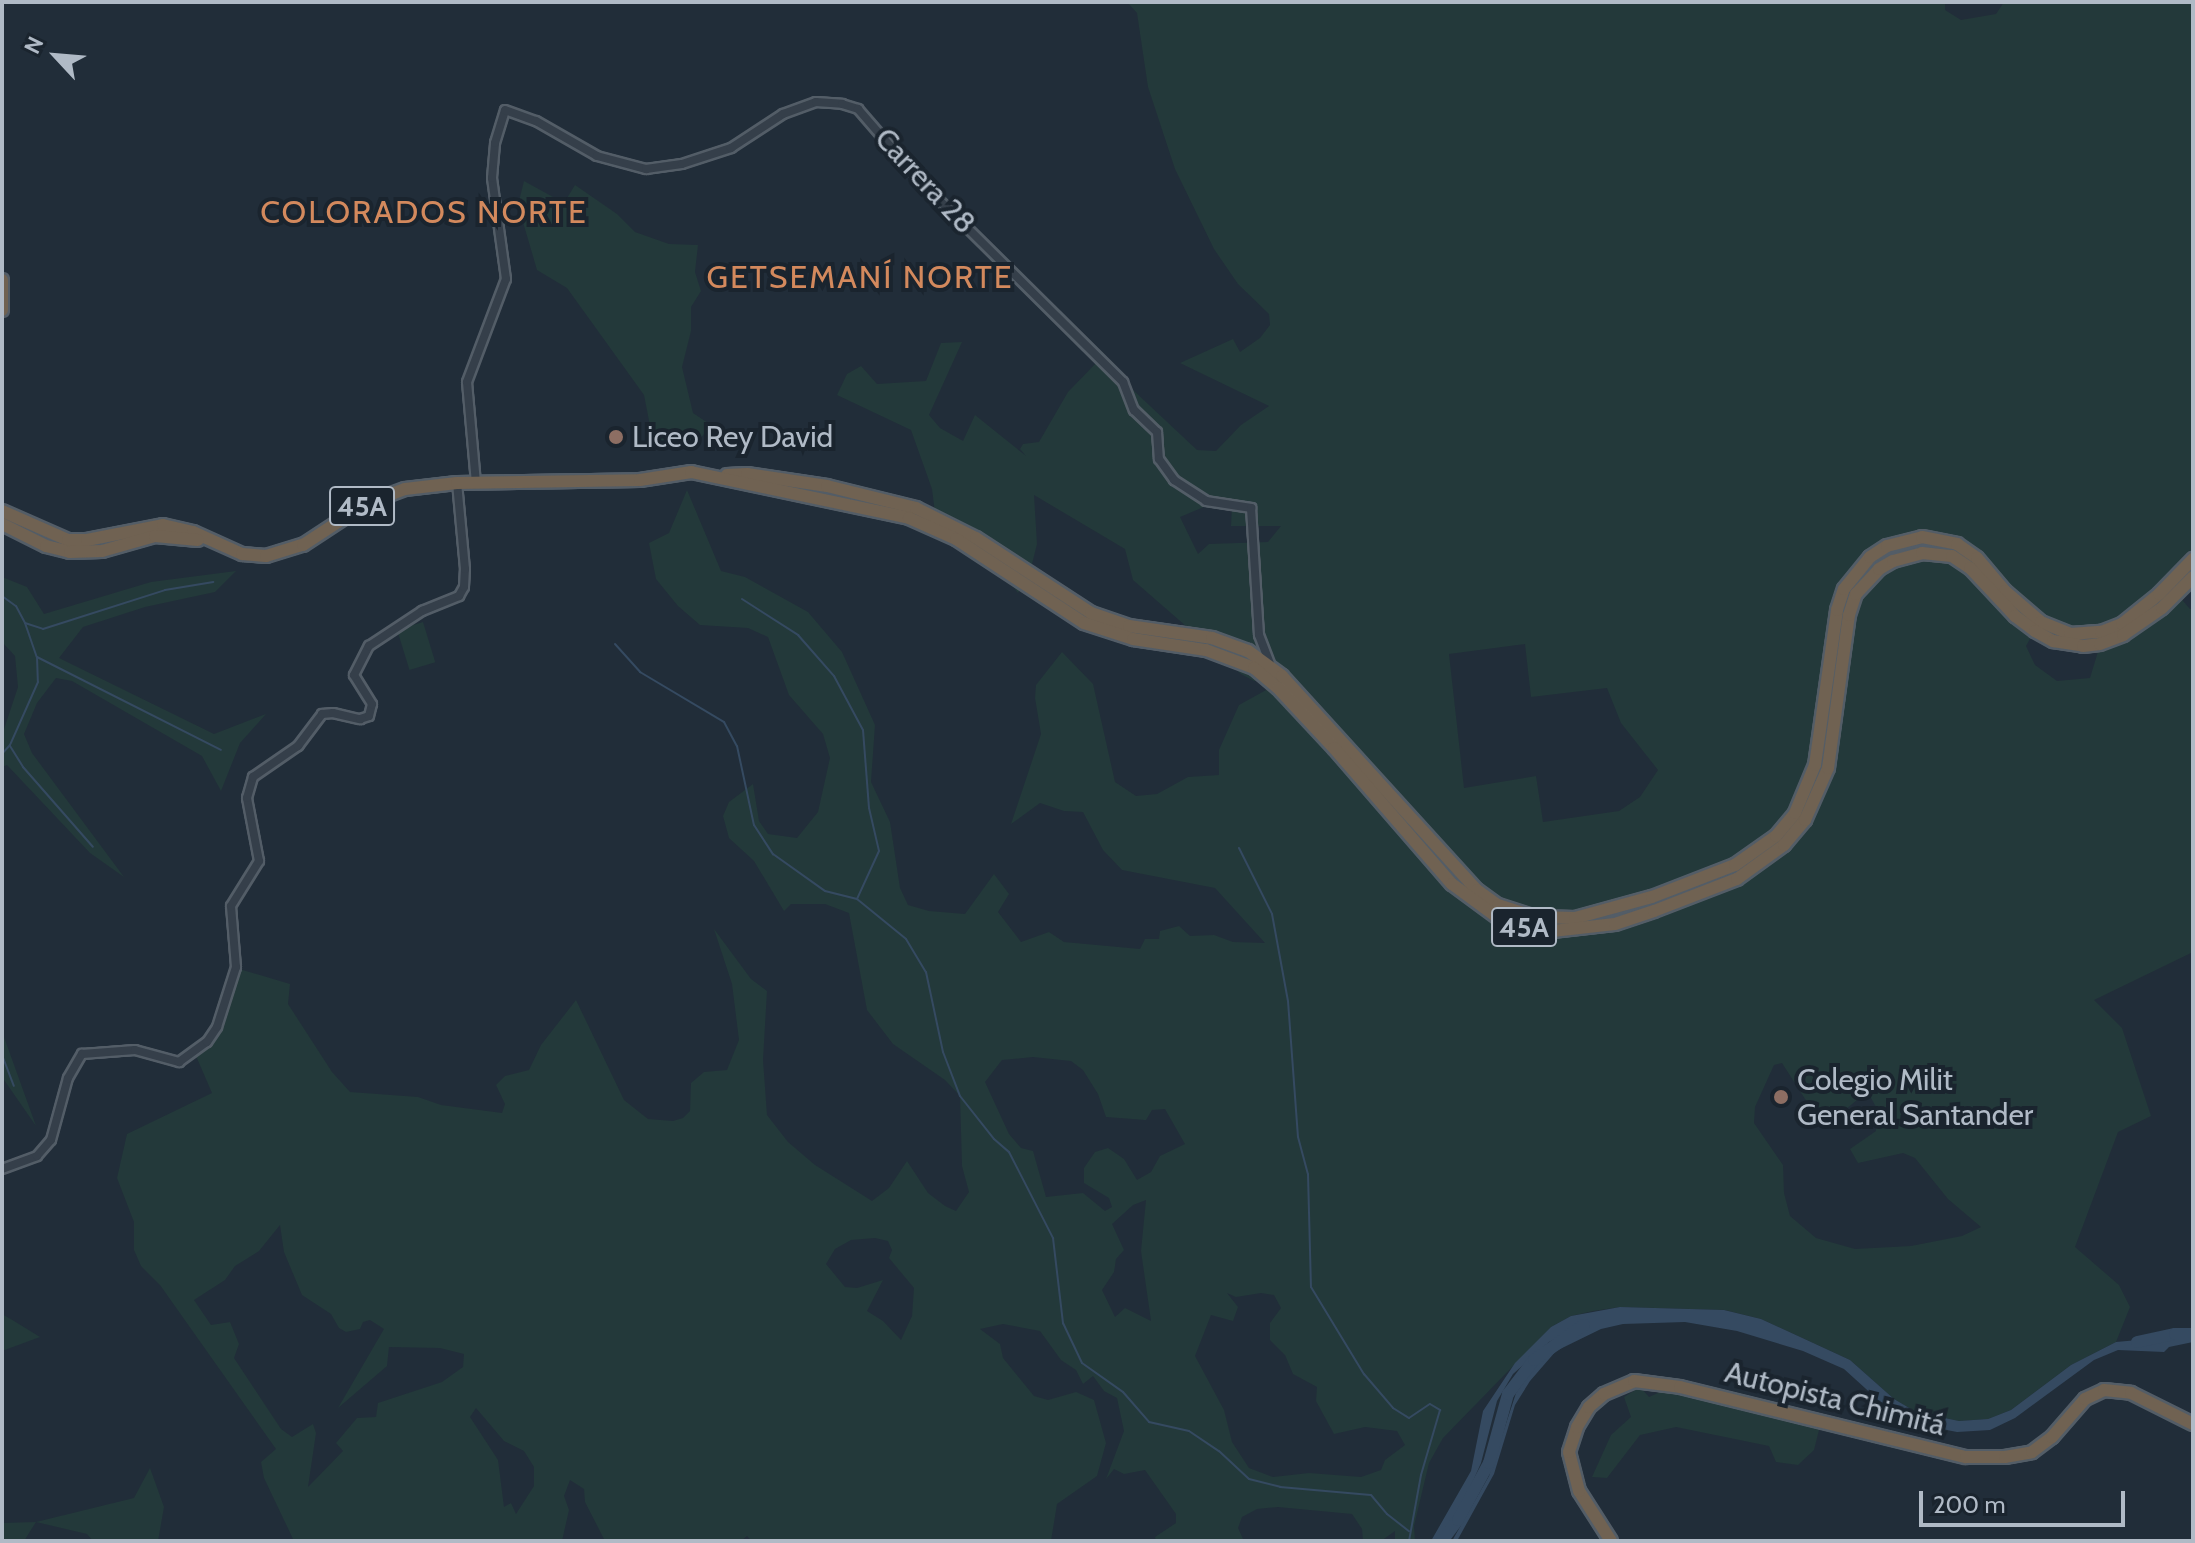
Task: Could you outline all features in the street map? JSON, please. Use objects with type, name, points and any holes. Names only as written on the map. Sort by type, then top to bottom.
[{"type":"highway","points":[[2,280],[2,310]]},
{"type":"highway","name":"45A","points":[[2,511],[68,540],[87,540],[163,525],[193,532],[242,554],[276,554],[303,545],[341,518],[385,496],[430,485],[640,480],[691,472],[909,518],[956,539],[1084,623],[1133,639],[1216,652],[1254,668],[1278,688],[1334,748],[1452,884],[1497,917],[1544,932],[1615,924],[1654,911],[1737,879],[1784,845],[1805,820],[1828,768],[1849,615],[1856,594],[1879,569],[1893,561],[1922,553],[1952,556],[1970,568],[2015,616],[2035,631],[2053,641],[2083,646],[2100,644],[2123,635],[2162,608],[2193,577]]},
{"type":"highway","name":"45A","points":[[720,476],[738,473],[781,478],[864,493],[916,508],[976,538],[1091,613],[1129,626],[1212,638],[1248,651],[1271,666],[1477,890],[1498,905],[1535,917],[1575,918],[1652,897],[1713,874],[1756,853],[1776,836],[1795,813],[1815,765],[1837,610],[1844,589],[1870,557],[1887,546],[1922,537],[1957,544],[1977,558],[2026,611],[2048,628],[2070,634],[2101,632],[2122,624],[2159,594],[2193,559]]},
{"type":"highway","name":"45A","points":[[2,524],[46,546],[70,552],[102,551],[155,536],[211,541]]},
{"type":"highway","name":"Autopista Chimitá","points":[[1611,1541],[1579,1491],[1569,1452],[1577,1427],[1589,1407],[1604,1394],[1634,1381],[1680,1387],[1966,1457],[2005,1457],[2032,1452],[2052,1437],[2085,1399],[2104,1390],[2131,1393],[2193,1424]]},
{"type":"street","name":"Carrera 28","points":[[476,483],[467,382],[506,279],[492,178],[495,143],[505,110],[536,121],[597,156],[629,167],[646,169],[682,164],[735,147],[783,114],[816,102],[858,109],[911,172],[1123,382],[1134,410],[1157,432],[1159,459],[1174,480],[1206,501],[1251,508],[1259,635]]},
{"type":"street","points":[[2,1169],[37,1156],[51,1140],[68,1078],[82,1054],[135,1050],[179,1062],[207,1042],[217,1027],[236,967],[231,910],[259,861],[247,798],[253,777],[298,746],[322,714],[360,719],[369,716],[372,704],[354,675],[369,646],[422,611],[459,596],[464,587],[465,569],[457,483]]},
{"type":"street","points":[[1248,651],[1256,645],[1259,635]]},
{"type":"street","points":[[1259,635],[1271,666]]},
{"type":"green space","points":[[1127,2],[1945,2],[1945,10],[1961,20],[1996,14],[2004,2],[2193,2],[2193,577],[2177,594],[2190,609],[2193,608],[2193,952],[2094,1000],[2122,1028],[2151,1116],[2118,1132],[2075,1247],[2119,1285],[2130,1307],[2116,1342],[2071,1365],[2011,1410],[1988,1419],[1959,1421],[1916,1412],[1894,1399],[1850,1360],[1761,1319],[1725,1310],[1620,1307],[1593,1311],[1571,1316],[1551,1327],[1443,1438],[1429,1463],[1414,1526],[1415,1541],[1395,1541],[1395,1531],[1381,1541],[1363,1541],[1362,1529],[1352,1514],[1278,1507],[1257,1509],[1242,1517],[1238,1528],[1244,1541],[1156,1541],[1155,1537],[1176,1523],[1176,1514],[1145,1470],[1124,1474],[1114,1469],[1106,1479],[1124,1431],[1117,1398],[1104,1391],[1093,1376],[1083,1384],[1076,1370],[1061,1360],[1040,1331],[1003,1324],[980,1329],[1000,1344],[1003,1358],[1034,1396],[1048,1400],[1076,1392],[1094,1400],[1106,1443],[1097,1476],[1057,1504],[1051,1541],[752,1541],[747,1536],[741,1541],[605,1541],[585,1502],[584,1489],[570,1480],[564,1496],[569,1510],[562,1541],[294,1541],[264,1478],[261,1462],[276,1449],[160,1285],[141,1266],[134,1250],[134,1222],[117,1178],[127,1134],[212,1093],[196,1056],[208,1043],[236,968],[290,984],[288,1004],[332,1072],[350,1092],[418,1097],[441,1105],[502,1113],[505,1104],[496,1085],[505,1076],[529,1070],[541,1045],[576,1000],[624,1100],[648,1119],[673,1121],[683,1118],[690,1111],[691,1083],[704,1072],[727,1070],[739,1040],[732,984],[714,929],[751,979],[767,991],[763,1060],[767,1115],[788,1142],[815,1165],[872,1201],[889,1188],[907,1161],[928,1193],[945,1206],[956,1211],[969,1192],[962,1166],[960,1096],[945,1080],[893,1044],[867,1010],[849,913],[825,904],[791,904],[784,911],[754,861],[729,838],[723,816],[729,802],[753,784],[759,821],[768,834],[797,838],[818,812],[830,758],[823,734],[789,695],[768,637],[748,628],[700,625],[678,606],[656,579],[649,543],[669,533],[687,490],[721,571],[745,577],[808,612],[842,652],[875,725],[871,782],[890,822],[900,888],[908,905],[929,911],[965,914],[994,874],[1009,894],[998,912],[1021,942],[1049,932],[1064,942],[1140,949],[1145,939],[1159,939],[1160,931],[1179,926],[1190,936],[1214,935],[1233,942],[1265,943],[1215,888],[1122,870],[1103,850],[1083,812],[1064,811],[1040,803],[1011,824],[1041,734],[1036,685],[1062,652],[1093,684],[1115,782],[1136,796],[1157,794],[1188,777],[1219,775],[1219,750],[1239,705],[1284,680],[1254,681],[1241,674],[1133,580],[1125,549],[1034,495],[1037,544],[1030,572],[1018,593],[998,566],[913,523],[741,485],[751,476],[935,513],[932,489],[911,430],[837,395],[847,374],[861,366],[877,384],[926,381],[941,343],[962,342],[929,415],[940,428],[963,441],[975,415],[1026,456],[1020,449],[1023,444],[1039,442],[1068,392],[1100,359],[1197,450],[1216,451],[1241,425],[1269,406],[1180,363],[1233,339],[1240,352],[1260,338],[1270,325],[1269,314],[1238,284],[1214,249],[1175,169],[1148,87],[1137,13]],"holes":[[[1218,501],[1232,505],[1231,526],[1281,526],[1268,542],[1209,544],[1198,554],[1180,517]],[[2035,630],[2083,646],[2100,645],[2090,678],[2057,681],[2035,665],[2026,646]],[[1525,644],[1531,697],[1607,688],[1621,723],[1658,770],[1640,797],[1619,811],[1543,822],[1536,776],[1464,788],[1449,654]],[[1033,1057],[1071,1061],[1083,1070],[1098,1094],[1106,1117],[1146,1120],[1152,1110],[1165,1109],[1185,1144],[1160,1156],[1151,1172],[1137,1180],[1124,1159],[1108,1148],[1095,1152],[1084,1168],[1084,1183],[1109,1198],[1112,1207],[1105,1211],[1083,1193],[1046,1197],[1033,1151],[1021,1148],[1009,1134],[985,1082],[1002,1060]],[[1782,1063],[1805,1099],[1828,1124],[1857,1100],[1871,1098],[1876,1107],[1876,1131],[1850,1149],[1858,1163],[1903,1153],[1915,1158],[1948,1199],[1981,1227],[1962,1236],[1911,1246],[1855,1249],[1816,1238],[1790,1216],[1784,1193],[1783,1165],[1754,1123],[1755,1107],[1774,1065]],[[1146,1200],[1141,1251],[1151,1321],[1125,1308],[1115,1317],[1102,1290],[1114,1272],[1116,1259],[1124,1250],[1112,1224],[1133,1205]],[[280,1225],[284,1252],[302,1295],[331,1314],[339,1328],[346,1332],[360,1329],[363,1322],[370,1320],[384,1329],[338,1408],[387,1366],[389,1347],[440,1348],[464,1354],[463,1367],[442,1382],[378,1403],[376,1417],[357,1418],[336,1443],[343,1451],[308,1487],[316,1433],[313,1424],[292,1437],[281,1429],[234,1358],[239,1344],[230,1322],[211,1325],[194,1300],[225,1280],[235,1266],[259,1251]],[[875,1238],[888,1241],[892,1250],[889,1258],[914,1288],[912,1316],[901,1340],[883,1321],[867,1311],[883,1280],[857,1288],[845,1287],[826,1264],[835,1249],[851,1240]],[[1227,1293],[1236,1297],[1261,1293],[1274,1295],[1281,1308],[1270,1323],[1270,1340],[1285,1355],[1293,1374],[1317,1387],[1316,1401],[1334,1434],[1365,1427],[1397,1431],[1405,1445],[1385,1460],[1381,1470],[1361,1477],[1309,1473],[1273,1477],[1249,1468],[1232,1442],[1224,1410],[1195,1356],[1211,1315],[1233,1321],[1238,1307]],[[476,1408],[504,1441],[524,1451],[534,1467],[534,1486],[516,1514],[511,1503],[504,1507],[498,1460],[470,1417]]]},
{"type":"green space","points":[[524,181],[564,203],[575,185],[617,214],[635,232],[669,244],[698,245],[695,272],[701,291],[691,307],[691,331],[682,367],[693,413],[711,425],[700,439],[653,441],[644,395],[567,288],[537,270],[518,205]]},
{"type":"green space","points":[[236,571],[215,592],[145,607],[83,627],[59,658],[214,734],[266,714],[240,743],[221,791],[202,756],[72,681],[56,678],[37,703],[24,734],[32,753],[124,877],[90,853],[7,765],[2,767],[2,735],[18,687],[15,656],[2,642],[2,577],[27,587],[44,614],[151,582]]},
{"type":"green space","points":[[423,622],[435,662],[409,670],[397,630]]},
{"type":"green space","points":[[2,1028],[4,1037],[36,1126],[2,1077]]},
{"type":"green space","points":[[2,1314],[14,1321],[40,1337],[2,1351]]},
{"type":"green space","points":[[1640,1387],[1649,1397],[1669,1388],[1820,1426],[1814,1450],[1798,1465],[1776,1462],[1769,1446],[1676,1427],[1640,1435],[1607,1478],[1592,1477],[1611,1435],[1631,1417],[1624,1397]]},
{"type":"green space","points":[[150,1468],[164,1507],[158,1541],[93,1541],[87,1534],[36,1522],[134,1498]]},
{"type":"green space","points":[[36,1522],[24,1541],[2,1541],[2,1523]]},
{"type":"water","points":[[1620,1307],[1724,1310],[1761,1319],[1850,1360],[1894,1399],[1916,1412],[1959,1421],[1988,1419],[2011,1410],[2071,1365],[2116,1342],[2193,1338],[2193,1342],[2169,1347],[2164,1352],[2118,1350],[2094,1360],[2015,1418],[1990,1430],[1957,1432],[1911,1423],[1887,1408],[1844,1369],[1803,1351],[1737,1331],[1685,1322],[1623,1324],[1601,1329],[1556,1351],[1530,1381],[1515,1405],[1494,1474],[1457,1541],[1452,1541],[1489,1476],[1516,1393],[1546,1352],[1573,1330],[1549,1342],[1513,1374],[1497,1401],[1481,1463],[1469,1490],[1442,1541],[1431,1541],[1471,1471],[1483,1411],[1515,1363],[1551,1327],[1571,1316]]},
{"type":"waterway","points":[[25,623],[43,629],[165,590],[213,582]]},
{"type":"waterway","points":[[2,596],[16,606],[25,623],[37,657],[38,682],[10,745],[2,754]]},
{"type":"waterway","points":[[742,599],[798,635],[834,676],[863,730],[869,808],[879,851],[857,899]]},
{"type":"waterway","points":[[615,644],[640,672],[724,722],[737,746],[754,825],[773,854],[825,891],[857,899],[906,939],[926,972],[943,1052],[960,1096],[994,1139],[1009,1152],[1053,1238],[1063,1323],[1082,1363],[1123,1392],[1149,1422],[1189,1431],[1219,1451],[1249,1479],[1280,1487],[1371,1495],[1387,1514],[1409,1531]]},
{"type":"waterway","points":[[37,657],[221,750]]},
{"type":"waterway","points":[[10,746],[23,767],[93,847]]},
{"type":"waterway","points":[[1239,848],[1272,914],[1288,1001],[1298,1137],[1308,1174],[1311,1287],[1364,1374],[1393,1408],[1409,1418],[1430,1404],[1440,1410],[1421,1475],[1409,1541]]},
{"type":"waterway","points":[[2,1055],[14,1086]]},
{"type":"waterway","points":[[1442,1541],[1458,1520],[1489,1463],[1508,1394],[1534,1360],[1584,1325]]},
{"type":"waterway","points":[[2137,1342],[2175,1334],[2193,1334]]},
{"type":"place","name":"Liceo Rey David","points":[[616,437]]},
{"type":"place","name":"Colegio Milit General Santander","points":[[1781,1097]]},
{"type":"district","name":"COLORADOS NORTE","points":[[424,212]]},
{"type":"district","name":"GETSEMANÍ NORTE","points":[[860,277]]}]
